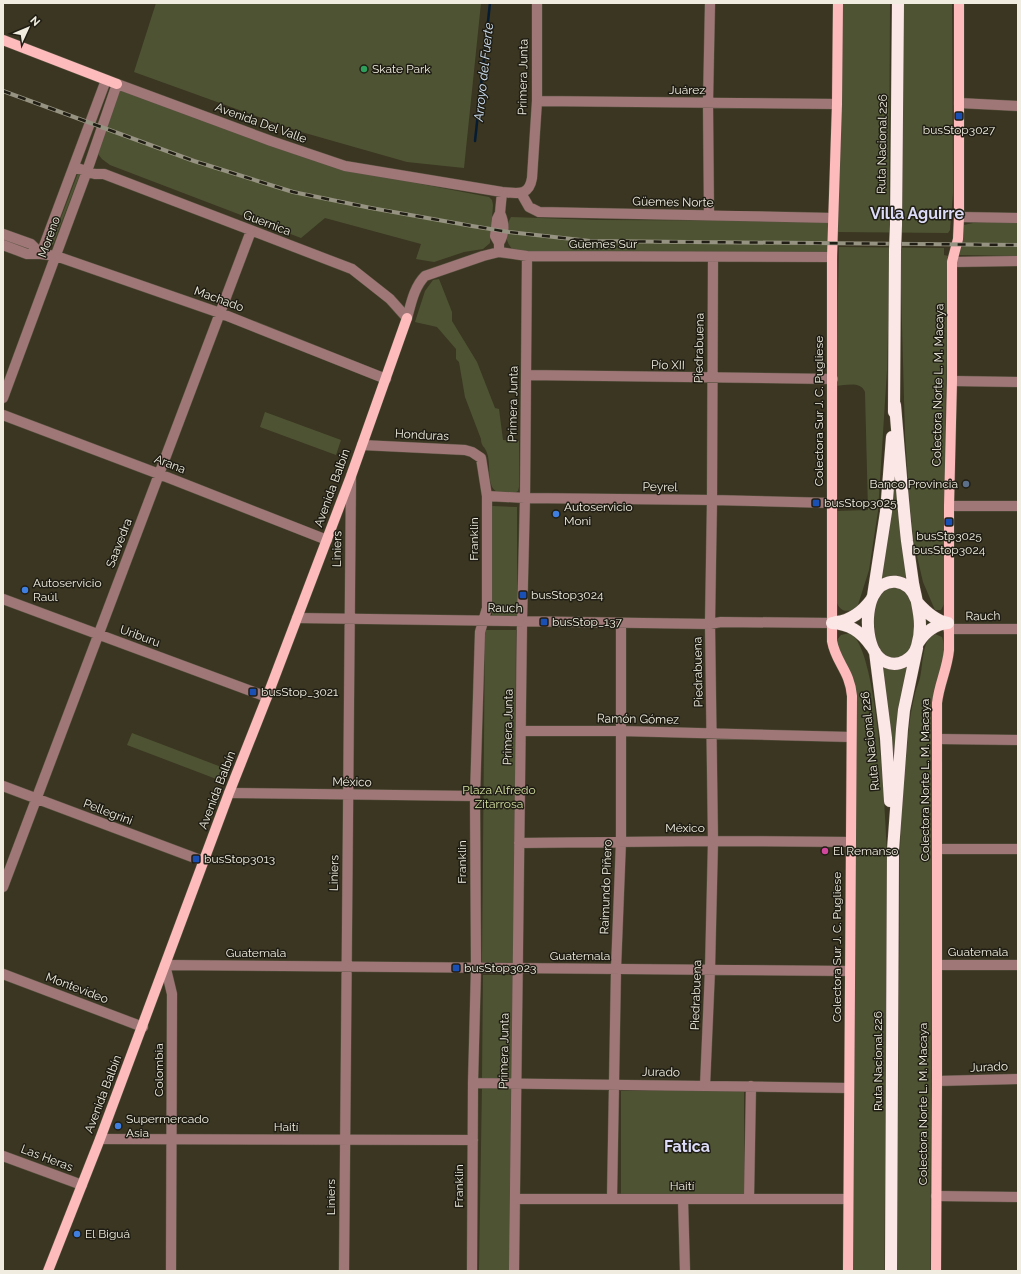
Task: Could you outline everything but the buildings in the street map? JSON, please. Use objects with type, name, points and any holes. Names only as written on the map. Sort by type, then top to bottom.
[{"type":"highway","name":"Ruta Nacional 226","points":[[893,850],[904,710],[917,646],[920,623],[920,613],[904,515],[895,405],[898,3]]},
{"type":"highway","name":"Ruta Nacional 226","points":[[891,1271],[893,850],[886,738],[874,650],[868,624],[869,608],[886,504],[895,405]]},
{"type":"highway","points":[[832,623],[851,618],[864,608],[878,589],[886,584],[898,582],[909,587],[917,600],[936,618],[948,626]]},
{"type":"highway","points":[[832,623],[840,623],[851,627],[863,635],[874,650],[886,662],[895,664],[907,660],[913,654],[923,637],[932,629],[939,625],[948,626]]},
{"type":"main road","name":"Colectora Sur J. C. Pugliese","points":[[838,3],[837,104],[832,257],[832,623],[833,647],[847,673],[851,689],[848,1271]]},
{"type":"main road","name":"Colectora Norte L. M. Macaya","points":[[936,1271],[937,698],[948,659],[952,262],[958,239],[959,217],[958,3]]},
{"type":"main road","name":"Avenida Del Valle","points":[[3,40],[117,84]]},
{"type":"main road","name":"Avenida Balbín","points":[[48,1271],[100,1140],[143,1027],[203,861],[327,540],[407,318]]},
{"type":"street","name":"Primera Junta","points":[[521,193],[529,188],[532,178],[537,101],[537,3]]},
{"type":"street","points":[[709,216],[708,103],[710,3]]},
{"type":"street","name":"Moreno","points":[[41,254],[106,80]]},
{"type":"street","name":"Moreno","points":[[3,398],[92,158],[117,84]]},
{"type":"street","name":"Avenida Del Valle","points":[[117,84],[271,141],[345,166],[502,192],[521,193]]},
{"type":"street","name":"Juárez","points":[[537,101],[837,104]]},
{"type":"street","points":[[959,104],[1018,106]]},
{"type":"street","points":[[92,158],[97,169],[104,174]]},
{"type":"street","name":"Guernica","points":[[74,167],[95,174],[104,174],[352,269],[390,299],[407,318]]},
{"type":"street","points":[[499,247],[503,237],[504,222],[500,213],[502,192]]},
{"type":"street","name":"Güemes Norte","points":[[521,193],[529,207],[539,212],[833,218]]},
{"type":"street","points":[[959,217],[1018,218]]},
{"type":"street","name":"Saavedra","points":[[3,887],[251,231]]},
{"type":"street","points":[[3,234],[31,244],[41,254]]},
{"type":"street","name":"Machado","points":[[3,245],[27,254],[56,256],[220,313],[386,378]]},
{"type":"street","name":"Güemes Sur","points":[[407,318],[416,288],[425,276],[483,256],[499,247],[527,256],[713,258],[832,257]]},
{"type":"street","name":"Primera Junta","points":[[514,1271],[527,256]]},
{"type":"street","name":"Piedrabuena","points":[[705,1086],[710,970],[713,841],[710,624],[713,258]]},
{"type":"street","points":[[952,262],[1018,261]]},
{"type":"street","name":"Pío XII","points":[[526,375],[833,379]]},
{"type":"street","points":[[952,381],[1018,382]]},
{"type":"street","name":"Arana","points":[[3,415],[327,540]]},
{"type":"street","name":"Honduras","points":[[362,445],[465,450],[479,456]]},
{"type":"street","name":"Franklin","points":[[472,1271],[472,1140],[476,968],[475,796],[480,632],[487,608],[488,496],[482,463],[479,456]]},
{"type":"street","name":"Liniers","points":[[344,1271],[351,476]]},
{"type":"street","name":"Peyrel","points":[[488,496],[525,498],[832,503]]},
{"type":"street","points":[[949,506],[1018,506]]},
{"type":"street","name":"Uriburu","points":[[3,599],[267,698]]},
{"type":"street","name":"Rauch","points":[[297,618],[710,624],[721,622],[832,623]]},
{"type":"street","name":"Raimundo Piñero","points":[[612,1199],[616,969],[621,841],[621,623]]},
{"type":"street","name":"Rauch","points":[[948,626],[1018,629]]},
{"type":"street","name":"Ramón Gómez","points":[[521,731],[621,731],[851,737]]},
{"type":"street","points":[[938,739],[1018,740]]},
{"type":"street","name":"Pellegrini","points":[[3,786],[203,861]]},
{"type":"street","name":"México","points":[[229,793],[475,796]]},
{"type":"street","name":"México","points":[[519,842],[850,842]]},
{"type":"street","points":[[937,849],[1018,849]]},
{"type":"street","name":"Guatemala","points":[[937,965],[1018,965]]},
{"type":"street","name":"Guatemala","points":[[165,966],[850,971]]},
{"type":"street","name":"Colombia","points":[[165,966],[172,994],[171,1271]]},
{"type":"street","name":"Montevideo","points":[[3,974],[143,1027]]},
{"type":"street","name":"Jurado","points":[[937,1081],[1018,1079]]},
{"type":"street","name":"Jurado","points":[[473,1083],[849,1088]]},
{"type":"street","points":[[749,1200],[750,1086]]},
{"type":"street","name":"Haití","points":[[100,1140],[472,1140]]},
{"type":"street","name":"Las Heras","points":[[3,1156],[82,1185]]},
{"type":"street","points":[[936,1196],[1018,1197]]},
{"type":"street","name":"Haití","points":[[515,1199],[848,1200]]},
{"type":"street","points":[[683,1199],[685,1271]]},
{"type":"green space","points":[[156,3],[481,3],[464,168],[407,162],[298,131],[134,72]]},
{"type":"green space","points":[[841,3],[890,3],[890,225],[904,3],[952,3],[953,193],[950,230],[948,233],[838,232]]},
{"type":"green space","points":[[120,87],[374,175],[489,197],[492,200],[493,205],[490,243],[483,249],[464,252],[434,262],[416,259],[421,244],[325,218],[301,238],[110,165],[98,154]]},
{"type":"green space","points":[[78,173],[80,174],[53,245],[51,244]]},
{"type":"green space","points":[[511,217],[596,220],[822,221],[828,223],[831,229],[828,253],[527,252],[512,249],[509,245],[506,233]]},
{"type":"green space","points":[[973,223],[1018,223],[1018,256],[959,255],[961,230],[964,225]]},
{"type":"green space","points":[[839,247],[944,248],[944,255],[948,256],[944,604],[941,610],[935,610],[923,582],[914,543],[910,508],[905,435],[900,250],[890,250],[887,370],[878,511],[869,570],[857,608],[846,611],[841,609],[837,603],[837,511],[868,510],[865,392],[860,386],[857,385],[836,386]]},
{"type":"green space","points":[[439,279],[452,312],[452,321],[477,362],[495,408],[499,409],[503,440],[519,441],[519,487],[518,491],[515,493],[497,492],[491,484],[488,458],[465,397],[459,362],[456,359],[456,349],[437,327],[415,322],[425,291],[433,280]]},
{"type":"green space","points":[[265,412],[341,440],[336,455],[260,427]]},
{"type":"green space","points":[[895,454],[910,582],[878,581]]},
{"type":"green space","points":[[492,506],[517,507],[517,618],[492,618]]},
{"type":"green space","points":[[891,586],[905,589],[914,609],[914,634],[910,649],[904,655],[897,658],[888,658],[877,647],[874,627],[874,611],[877,598],[881,592]]},
{"type":"green space","name":"Plaza Alfredo Zitarrosa","points":[[485,630],[516,630],[514,964],[482,964]]},
{"type":"green space","points":[[850,633],[860,647],[869,674],[875,711],[884,795],[888,920],[884,1271],[851,1271],[855,702],[836,641],[841,635]]},
{"type":"green space","points":[[935,634],[942,637],[944,654],[934,698],[930,1271],[897,1271],[900,850],[903,787],[911,711],[920,678],[925,646],[931,636]]},
{"type":"green space","points":[[911,663],[893,790],[881,666]]},
{"type":"green space","points":[[132,733],[224,768],[219,780],[127,745]]},
{"type":"green space","points":[[483,975],[513,975],[512,1079],[482,1079]]},
{"type":"green space","points":[[482,1086],[511,1087],[509,1271],[479,1271]]},
{"type":"green space","points":[[621,1091],[744,1091],[744,1194],[621,1194]]},
{"type":"waterway","name":"Arroyo del Fuerte","points":[[475,141],[490,3]]},
{"type":"railway","points":[[3,91],[194,161],[293,192],[371,208],[509,232],[590,241],[1018,245]]},
{"type":"place","name":"Skate Park","points":[[364,69]]},
{"type":"place","name":"busStop3027","points":[[959,116]]},
{"type":"place","name":"Banco Provincia","points":[[966,484]]},
{"type":"place","name":"busStop3025","points":[[816,503]]},
{"type":"place","name":"Autoservicio Moni","points":[[556,514]]},
{"type":"place","name":"busStp3025 busStop3024","points":[[949,522]]},
{"type":"place","name":"Autoservicio Raúl","points":[[25,590]]},
{"type":"place","name":"busStop3024","points":[[523,595]]},
{"type":"place","name":"busStop_137","points":[[544,622]]},
{"type":"place","name":"busStop_3021","points":[[253,692]]},
{"type":"place","name":"El Remanso","points":[[825,851]]},
{"type":"place","name":"busStop3013","points":[[196,859]]},
{"type":"place","name":"busStop3023","points":[[456,968]]},
{"type":"place","name":"Supermercado Asia","points":[[118,1126]]},
{"type":"place","name":"El Biguá","points":[[77,1234]]},
{"type":"district","name":"Villa Aguirre","points":[[917,213]]},
{"type":"district","name":"Fatica","points":[[687,1146]]}]
